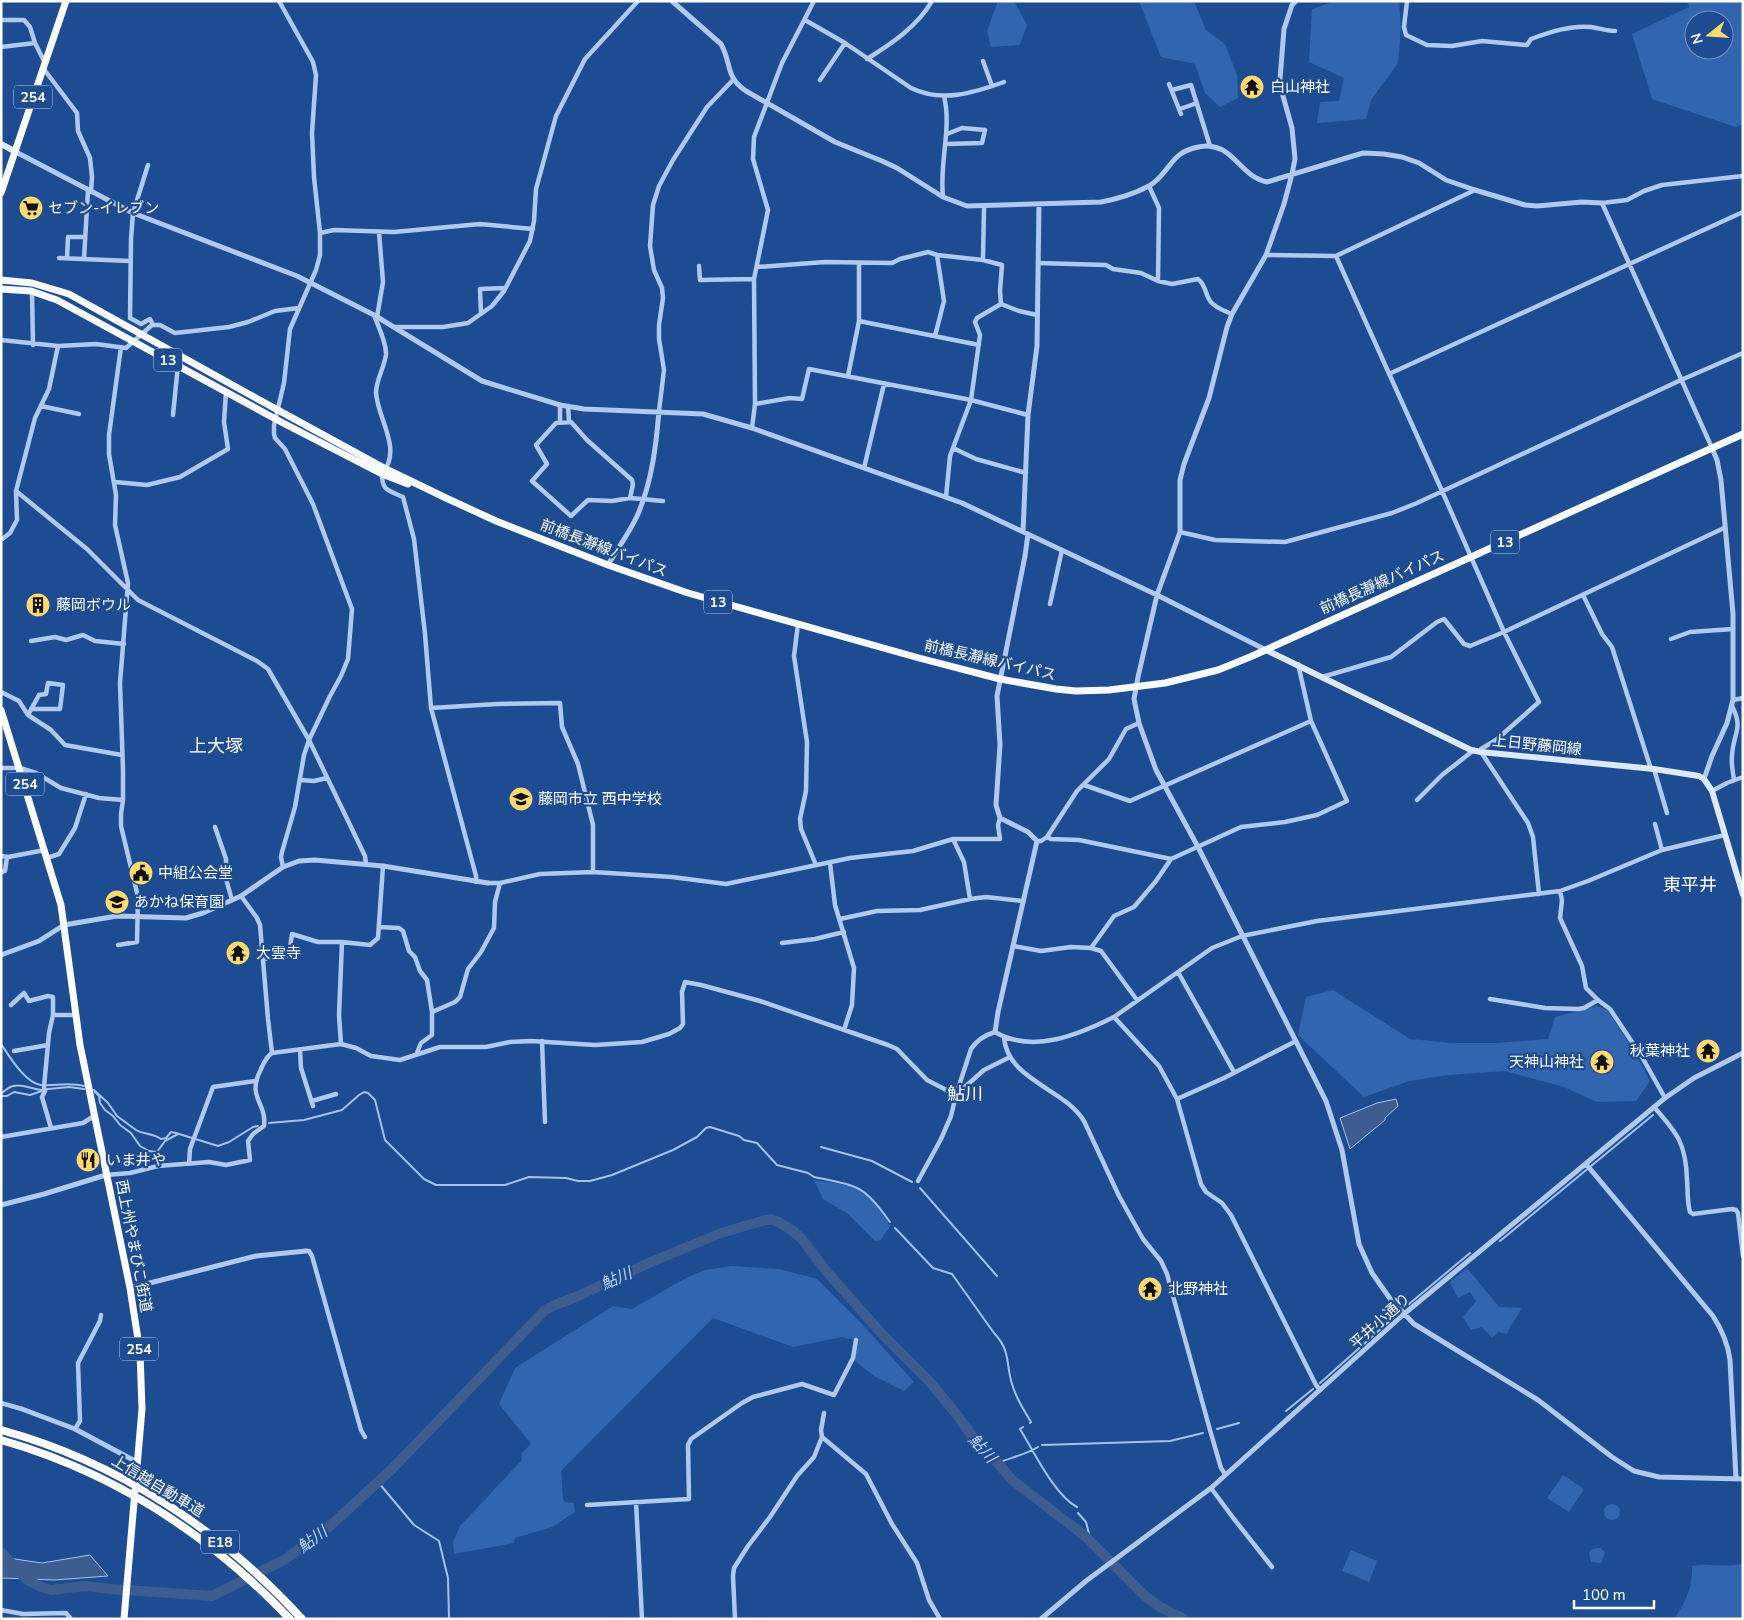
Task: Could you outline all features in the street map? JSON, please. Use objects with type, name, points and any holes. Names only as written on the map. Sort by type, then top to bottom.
[{"type":"highway","name":"254","points":[[1,193],[66,1]]},
{"type":"highway","name":"西上州やまびこ街道","points":[[1,710],[61,905],[80,1045],[130,1288],[140,1352],[142,1409],[124,1615]]},
{"type":"highway","name":"上信越自動車道","points":[[1,1430],[65,1452],[125,1480],[179,1511],[221,1542],[270,1585],[302,1619]]},
{"type":"highway","name":"上信越自動車道","points":[[1,1440],[54,1457],[123,1489],[159,1510],[204,1541],[252,1581],[290,1619]]},
{"type":"main road","points":[[1,144],[14,151]]},
{"type":"main road","name":"前橋長瀞線バイパス","points":[[1,280],[32,283],[61,291],[178,366],[275,418],[384,471],[496,521],[608,565],[688,594],[919,658],[1000,679],[1034,686],[1076,691],[1165,683],[1218,670],[1743,434]]},
{"type":"main road","name":"前橋長瀞線バイパス","points":[[1,289],[32,292],[57,300],[137,338],[278,410],[384,471]]},
{"type":"main road","name":"上日野藤岡線","points":[[1266,650],[1298,664],[1462,746],[1478,751],[1694,774],[1704,779]]},
{"type":"main road","points":[[1704,779],[1712,791],[1743,895]]},
{"type":"street","points":[[279,1],[313,62],[316,75],[312,133],[320,255],[311,284],[290,329],[284,383],[274,425],[275,438],[285,449],[312,504],[352,609],[348,659],[309,740],[295,807],[282,852],[281,862],[283,867]]},
{"type":"street","points":[[395,327],[454,326],[468,323],[492,306],[505,288],[530,242],[533,229],[536,189],[556,116],[585,59],[638,1]]},
{"type":"street","points":[[672,1],[720,44],[725,52],[734,80],[746,91],[835,142],[897,168],[943,196],[967,206],[1101,202],[1149,186],[1162,176],[1178,156],[1200,147],[1210,146],[1220,148],[1257,180],[1267,182],[1363,153],[1384,154],[1402,157],[1419,163],[1446,180],[1474,190],[1525,205],[1537,206],[1627,200],[1644,191],[1662,185],[1743,176]]},
{"type":"street","points":[[752,428],[755,404],[754,279],[768,207],[753,155],[754,138],[782,63],[814,1]]},
{"type":"street","points":[[867,59],[892,42],[926,11],[932,1]]},
{"type":"street","points":[[1296,1],[1292,5],[1284,29],[1280,79],[1294,144],[1295,159],[1292,174],[1266,256],[1232,314],[1227,327],[1209,398],[1184,464],[1180,480],[1180,532],[1157,595],[1136,687],[1134,704],[1139,723],[1152,762],[1198,847],[1326,1101],[1342,1150],[1355,1226],[1365,1259],[1380,1284],[1414,1324],[1538,1400],[1612,1457],[1634,1471],[1659,1477],[1740,1479],[1730,1360],[1727,1344],[1721,1330],[1713,1316],[1586,1164]]},
{"type":"street","points":[[1407,1],[1404,27],[1406,35],[1427,45],[1452,46],[1482,40],[1527,45],[1531,38],[1571,28],[1592,27],[1615,31]]},
{"type":"street","points":[[1,20],[24,20],[30,27],[44,65],[77,114],[78,131],[90,158],[92,177],[89,191],[84,259]]},
{"type":"street","points":[[805,20],[845,43],[911,88],[922,93],[944,96],[972,93],[1004,82]]},
{"type":"street","points":[[1,47],[35,43]]},
{"type":"street","points":[[820,80],[845,43]]},
{"type":"street","points":[[983,61],[992,86]]},
{"type":"street","points":[[608,565],[637,516],[644,499],[652,468],[664,370],[659,340],[662,288],[654,270],[650,246],[653,206],[659,186],[673,160],[707,107],[734,80]]},
{"type":"street","points":[[1168,84],[1180,111],[1197,103]]},
{"type":"street","points":[[1172,90],[1191,85],[1210,146]]},
{"type":"street","points":[[943,196],[942,186],[947,134],[944,96]]},
{"type":"street","points":[[946,144],[982,143],[985,130],[962,128],[947,134]]},
{"type":"street","points":[[14,151],[133,213],[278,268],[311,284],[395,327],[482,381],[560,405],[584,409],[703,414],[752,428],[962,503],[1157,595],[1266,650]]},
{"type":"street","points":[[148,165],[133,213],[130,261],[130,318],[141,324],[150,319],[153,325]]},
{"type":"street","points":[[1149,186],[1159,208],[1158,281]]},
{"type":"street","points":[[1266,256],[1336,256],[1474,190]]},
{"type":"street","points":[[1602,203],[1718,460],[1733,629],[1732,703],[1727,723],[1704,779]]},
{"type":"street","points":[[1,955],[39,940],[64,926],[108,917],[137,915],[186,918],[203,913],[241,896],[283,867],[299,861],[314,860],[366,864],[488,883],[500,883],[540,874],[593,872],[672,877],[726,884],[850,858],[914,852],[953,839],[1000,839],[998,824],[1000,818],[996,805],[1000,745],[996,696],[1025,556],[1028,415],[1037,346],[1039,204]]},
{"type":"street","points":[[983,260],[984,206]]},
{"type":"street","points":[[1389,374],[1743,212]]},
{"type":"street","points":[[320,233],[334,230],[394,232],[480,224],[533,229]]},
{"type":"street","points":[[379,232],[383,282],[375,316],[386,354],[376,394],[386,425],[391,457],[384,471],[382,485],[384,488],[403,497],[414,539],[431,708],[476,876],[476,882]]},
{"type":"street","points":[[67,258],[68,237],[85,237]]},
{"type":"street","points":[[757,267],[825,262],[892,263],[928,252],[937,255],[983,260],[1002,265],[1001,304]]},
{"type":"street","points":[[935,336],[944,301],[937,255]]},
{"type":"street","points":[[1336,256],[1442,491],[1470,558],[1504,632],[1540,702],[1496,740],[1442,775],[1417,800]]},
{"type":"street","points":[[59,258],[130,261]]},
{"type":"street","points":[[848,376],[859,321],[859,263]]},
{"type":"street","points":[[1038,263],[1106,265],[1113,269],[1141,273],[1158,281],[1172,284],[1198,279],[1204,285],[1213,305],[1232,314]]},
{"type":"street","points":[[699,266],[700,280],[754,279]]},
{"type":"street","points":[[481,314],[480,289],[505,288]]},
{"type":"street","points":[[32,292],[33,345]]},
{"type":"street","points":[[1001,304],[1037,315]]},
{"type":"street","points":[[946,497],[950,456],[971,400],[980,335],[975,322],[976,318],[1001,304]]},
{"type":"street","points":[[1,340],[33,345],[96,344],[127,348],[149,326],[153,325],[175,333],[229,328],[270,313],[300,308]]},
{"type":"street","points":[[859,321],[979,345]]},
{"type":"street","points":[[1,540],[10,533],[17,520],[16,491],[35,418],[50,390],[58,346]]},
{"type":"street","points":[[118,945],[137,942],[138,897],[121,826],[123,800],[123,716],[120,683],[128,583],[115,525],[115,482],[109,454],[109,435],[121,348]]},
{"type":"street","points":[[1180,532],[1215,540],[1285,542],[1392,513],[1743,353]]},
{"type":"street","points":[[173,415],[178,366]]},
{"type":"street","points":[[755,404],[790,398],[802,399],[809,369],[971,400],[1028,415]]},
{"type":"street","points":[[864,468],[884,384]]},
{"type":"street","points":[[115,482],[147,485],[172,479],[196,468],[228,449],[224,422],[226,392]]},
{"type":"street","points":[[560,405],[560,422]]},
{"type":"street","points":[[41,406],[79,414]]},
{"type":"street","points":[[568,406],[569,421],[632,480],[630,498]]},
{"type":"street","points":[[569,421],[556,423],[536,445],[547,464],[532,481],[571,516],[588,500],[612,501],[630,498],[663,501]]},
{"type":"street","points":[[953,448],[976,459],[1026,473]]},
{"type":"street","points":[[16,491],[87,549],[138,600],[257,661],[268,669],[309,740],[365,856],[366,864]]},
{"type":"street","points":[[1322,677],[1391,657],[1442,619],[1445,619],[1467,646],[1504,632],[1724,528]]},
{"type":"street","points":[[1050,604],[1062,550]]},
{"type":"street","points":[[1583,595],[1602,634],[1612,647],[1667,813]]},
{"type":"street","points":[[798,624],[794,656],[807,742],[806,791],[800,819],[801,829],[816,865]]},
{"type":"street","points":[[1671,639],[1690,632],[1733,629]]},
{"type":"street","points":[[31,640],[55,637],[66,640],[83,635],[95,641],[124,644]]},
{"type":"street","points":[[1091,948],[1114,916],[1134,907],[1156,881],[1171,859],[1241,827],[1286,822],[1317,815],[1347,801],[1311,721],[1298,664]]},
{"type":"street","points":[[28,715],[31,709],[39,695],[46,694],[48,683],[63,685],[60,710],[31,709]]},
{"type":"street","points":[[1,692],[19,701],[28,715],[51,730],[65,745],[122,755]]},
{"type":"street","points":[[1732,703],[1743,698]]},
{"type":"street","points":[[431,708],[560,703],[562,727],[578,764],[594,825],[593,872]]},
{"type":"street","points":[[1732,703],[1739,724],[1732,756],[1734,780]]},
{"type":"street","points":[[1084,785],[1130,801],[1311,721]]},
{"type":"street","points":[[1037,841],[1047,837],[1066,806],[1109,760],[1126,729],[1139,723]]},
{"type":"street","points":[[1478,751],[1528,823],[1534,837],[1539,894]]},
{"type":"street","points":[[1,768],[20,768],[36,773],[61,788],[99,798],[123,800]]},
{"type":"street","points":[[1712,791],[1743,777]]},
{"type":"street","points":[[300,780],[314,781],[327,778]]},
{"type":"street","points":[[47,858],[59,854],[75,828],[86,794]]},
{"type":"street","points":[[1000,818],[1028,832],[1037,841]]},
{"type":"street","points":[[1655,824],[1662,850]]},
{"type":"street","points":[[215,827],[226,859],[226,879],[232,900]]},
{"type":"street","points":[[918,1181],[951,1116],[956,1095],[975,1043],[984,1036],[995,1032],[1004,1037],[1037,1042],[1064,1037],[1114,1017],[1212,948],[1242,936],[1317,921],[1560,891],[1588,882],[1662,850],[1725,835]]},
{"type":"street","points":[[1047,837],[1051,839],[1079,840],[1171,859]]},
{"type":"street","points":[[953,839],[964,862],[970,899]]},
{"type":"street","points":[[995,1032],[1022,900],[1037,841]]},
{"type":"street","points":[[1,872],[4,871],[4,856],[45,850]]},
{"type":"street","points":[[830,863],[835,905],[854,968],[852,1004],[844,1030]]},
{"type":"street","points":[[263,959],[289,955],[292,934],[318,942],[370,945],[378,938],[383,866]]},
{"type":"street","points":[[432,1012],[455,1002],[460,997],[468,969],[481,952],[494,928],[495,902],[500,883]]},
{"type":"street","points":[[1560,891],[1562,900],[1560,918],[1582,966],[1586,988],[1610,1009],[1642,1057],[1665,1098]]},
{"type":"street","points":[[241,896],[258,922],[272,1052]]},
{"type":"street","points":[[840,919],[877,911],[920,910],[986,897],[1022,900]]},
{"type":"street","points":[[379,927],[399,928],[403,931],[409,951],[415,957],[420,971],[427,980],[432,1012],[432,1034],[421,1043],[416,1055]]},
{"type":"street","points":[[782,943],[815,939],[844,932]]},
{"type":"street","points":[[341,1044],[339,1015],[342,942]]},
{"type":"street","points":[[1013,946],[1041,951],[1071,946],[1101,951],[1137,1000]]},
{"type":"street","points":[[1178,972],[1234,1072]]},
{"type":"street","points":[[1,1205],[115,1173],[130,1173],[158,1166],[209,1162],[226,1165],[250,1160],[248,1141],[253,1134],[264,1126],[265,1119],[256,1097],[255,1081],[272,1052],[341,1044],[356,1048],[372,1056],[400,1060],[440,1047],[486,1047],[510,1042],[542,1041],[595,1045],[642,1042],[677,1031],[683,1024],[682,992],[685,982],[701,984],[760,1001],[897,1049],[927,1080],[956,1095]]},
{"type":"street","points":[[11,1005],[24,993],[29,1001],[48,996],[53,997],[45,1091],[42,1097],[51,1128]]},
{"type":"street","points":[[1490,999],[1545,1008],[1578,1009],[1584,1008],[1598,1000]]},
{"type":"street","points":[[53,1014],[77,1015]]},
{"type":"street","points":[[1114,1017],[1159,1066],[1177,1099],[1202,1184],[1206,1192],[1222,1203],[1230,1215],[1320,1390]]},
{"type":"street","points":[[1004,1037],[1005,1048],[1010,1057],[1034,1080],[1071,1105],[1078,1112],[1119,1196],[1143,1239],[1164,1266],[1179,1313],[1218,1458],[1225,1474]]},
{"type":"street","points":[[542,1041],[545,1122]]},
{"type":"street","points":[[1177,1099],[1296,1041]]},
{"type":"street","points":[[14,1051],[48,1045]]},
{"type":"street","points":[[300,1050],[301,1068],[313,1104],[336,1094]]},
{"type":"street","name":"平井小通り","points":[[1041,1619],[1091,1577],[1211,1488],[1404,1314],[1665,1098],[1694,1078],[1743,1053]]},
{"type":"street","points":[[956,1095],[984,1070],[1010,1057]]},
{"type":"street","points":[[189,1164],[190,1150],[213,1087],[255,1081]]},
{"type":"street","points":[[1654,1108],[1666,1120],[1682,1145],[1686,1160],[1690,1212],[1693,1214],[1736,1210],[1738,1213],[1743,1256]]},
{"type":"street","points":[[1,1137],[83,1123],[94,1116]]},
{"type":"street","points":[[130,1288],[256,1256],[309,1251],[361,1430],[365,1437]]},
{"type":"street","points":[[76,1429],[80,1420],[78,1363],[100,1321],[101,1314]]},
{"type":"street","points":[[587,1505],[689,1499],[690,1441],[752,1397],[802,1384],[834,1395],[853,1358],[856,1340]]},
{"type":"street","points":[[1,1403],[76,1429],[137,1462]]},
{"type":"street","points":[[735,1619],[734,1568],[797,1476],[812,1460],[822,1437],[821,1430],[824,1413]]},
{"type":"street","points":[[822,1437],[866,1474],[892,1524],[917,1564],[929,1600],[940,1619]]},
{"type":"street","points":[[1211,1488],[1272,1567]]},
{"type":"street","points":[[636,1502],[642,1619]]},
{"type":"street","points":[[1,1610],[24,1614],[66,1613],[71,1619]]},
{"type":"shaded area","points":[[998,1],[1014,1],[1027,25],[1020,45],[991,47],[987,31]]},
{"type":"shaded area","points":[[1139,1],[1194,1],[1206,30],[1225,44],[1237,75],[1238,98],[1220,107],[1205,93],[1195,64],[1161,57]]},
{"type":"shaded area","points":[[1335,1],[1399,1],[1401,28],[1398,63],[1371,100],[1366,119],[1317,123],[1320,102],[1339,101],[1344,78],[1309,62],[1312,9]]},
{"type":"shaded area","points":[[1687,1],[1743,1],[1743,124],[1736,127],[1652,99],[1632,34],[1689,7]]},
{"type":"shaded area","points":[[1333,990],[1410,1039],[1452,1043],[1497,1043],[1548,1039],[1555,1017],[1597,1006],[1607,1010],[1629,1043],[1628,1045],[1631,1050],[1633,1049],[1650,1081],[1636,1101],[1597,1102],[1564,1087],[1505,1071],[1449,1075],[1409,1081],[1364,1097],[1298,1035],[1306,997]]},
{"type":"shaded area","points":[[1396,1099],[1398,1106],[1385,1120],[1350,1149],[1340,1118],[1377,1103]]},
{"type":"shaded area","points":[[814,1180],[849,1186],[865,1194],[879,1209],[890,1226],[881,1240],[875,1241],[848,1214],[823,1199]]},
{"type":"shaded area","points":[[731,1266],[779,1269],[817,1279],[863,1325],[914,1382],[904,1391],[874,1376],[854,1360],[859,1341],[842,1337],[793,1347],[713,1318],[561,1471],[563,1500],[574,1503],[575,1512],[552,1527],[515,1538],[514,1543],[454,1554],[453,1542],[460,1526],[521,1461],[522,1453],[531,1444],[499,1404],[515,1368],[613,1306],[632,1309],[686,1278],[705,1270]]},
{"type":"shaded area","points":[[1467,1268],[1499,1307],[1521,1308],[1507,1334],[1498,1332],[1492,1338],[1482,1327],[1471,1330],[1463,1317],[1476,1301],[1470,1292],[1458,1298],[1450,1282]]},
{"type":"shaded area","points":[[1563,1475],[1584,1489],[1569,1512],[1547,1498]]},
{"type":"shaded area","points":[[1609,1504],[1615,1504],[1620,1509],[1618,1518],[1609,1520],[1604,1515],[1604,1509]]},
{"type":"shaded area","points":[[1600,1548],[1605,1552],[1601,1563],[1591,1562],[1589,1553],[1592,1549]]},
{"type":"shaded area","points":[[1351,1550],[1377,1561],[1369,1582],[1342,1571]]},
{"type":"shaded area","points":[[90,1555],[108,1576],[54,1580],[1,1578],[1,1557],[42,1563]]},
{"type":"shaded area","points":[[1743,1563],[1743,1619],[1674,1619],[1688,1594],[1692,1566],[1737,1565]]},
{"type":"waterway","points":[[1,1044],[18,1069],[29,1080],[41,1085],[73,1084],[84,1086]]},
{"type":"waterway","points":[[1,1093],[17,1085],[43,1090]]},
{"type":"waterway","points":[[1,1096],[7,1096],[14,1092],[30,1095],[48,1089],[69,1087],[84,1089]]},
{"type":"waterway","points":[[94,1090],[108,1103],[117,1116],[136,1130],[161,1139],[166,1138],[171,1132],[218,1146],[258,1126]]},
{"type":"waterway","points":[[95,1092],[99,1096],[100,1103],[105,1110],[131,1133],[140,1146],[149,1151],[157,1152],[165,1141],[178,1134]]},
{"type":"waterway","points":[[269,1123],[304,1120],[342,1110],[359,1095],[364,1092],[368,1093],[375,1100],[385,1140],[424,1179],[436,1185],[505,1185],[529,1177],[590,1181],[612,1175],[673,1150],[697,1137],[706,1128],[710,1127],[757,1143],[777,1165],[857,1188],[871,1198],[890,1222]]},
{"type":"waterway","points":[[1500,1241],[1653,1115]]},
{"type":"waterway","points":[[821,1147],[872,1161],[912,1182]]},
{"type":"waterway","points":[[920,1188],[997,1276]]},
{"type":"waterway","name":"鮎川","points":[[1,1552],[26,1579],[51,1590],[85,1586],[212,1596],[284,1560],[329,1527],[393,1468],[545,1310],[721,1233],[770,1219],[779,1222],[802,1239],[827,1272],[883,1335],[930,1382],[980,1447],[998,1463],[1012,1480],[1085,1536],[1145,1596],[1160,1607],[1184,1619]]},
{"type":"waterway","points":[[895,1228],[933,1268],[952,1274],[1000,1340],[1006,1353],[1015,1392],[1030,1423]]},
{"type":"waterway","points":[[1409,1304],[1470,1253]]},
{"type":"waterway","points":[[1320,1383],[1393,1318]]},
{"type":"waterway","points":[[1286,1411],[1313,1389]]},
{"type":"waterway","points":[[1217,1429],[1239,1423]]},
{"type":"waterway","points":[[1023,1427],[1020,1429],[1053,1483],[1077,1507]]},
{"type":"waterway","points":[[1042,1445],[1170,1441],[1203,1433]]},
{"type":"waterway","points":[[998,1463],[1038,1447]]},
{"type":"waterway","points":[[378,1482],[414,1525],[439,1541],[448,1578],[449,1619]]},
{"type":"waterway","points":[[1078,1513],[1086,1522],[1091,1542]]},
{"type":"place","name":"白山神社","points":[[1252,87]]},
{"type":"place","name":"セブン-イレブン","points":[[31,208]]},
{"type":"place","name":"藤岡ボウル","points":[[38,605]]},
{"type":"place","name":"藤岡市立 西中学校","points":[[521,799]]},
{"type":"place","name":"中組公会堂","points":[[141,873]]},
{"type":"place","name":"あかね保育園","points":[[117,902]]},
{"type":"place","name":"大雲寺","points":[[238,953]]},
{"type":"place","name":"秋葉神社","points":[[1708,1051]]},
{"type":"place","name":"天神山神社","points":[[1602,1062]]},
{"type":"place","name":"いま井や","points":[[88,1160]]},
{"type":"place","name":"北野神社","points":[[1150,1289]]},
{"type":"district","name":"上大塚","points":[[216,746]]},
{"type":"district","name":"東平井","points":[[1690,885]]},
{"type":"district","name":"鮎川","points":[[965,1094]]}]
